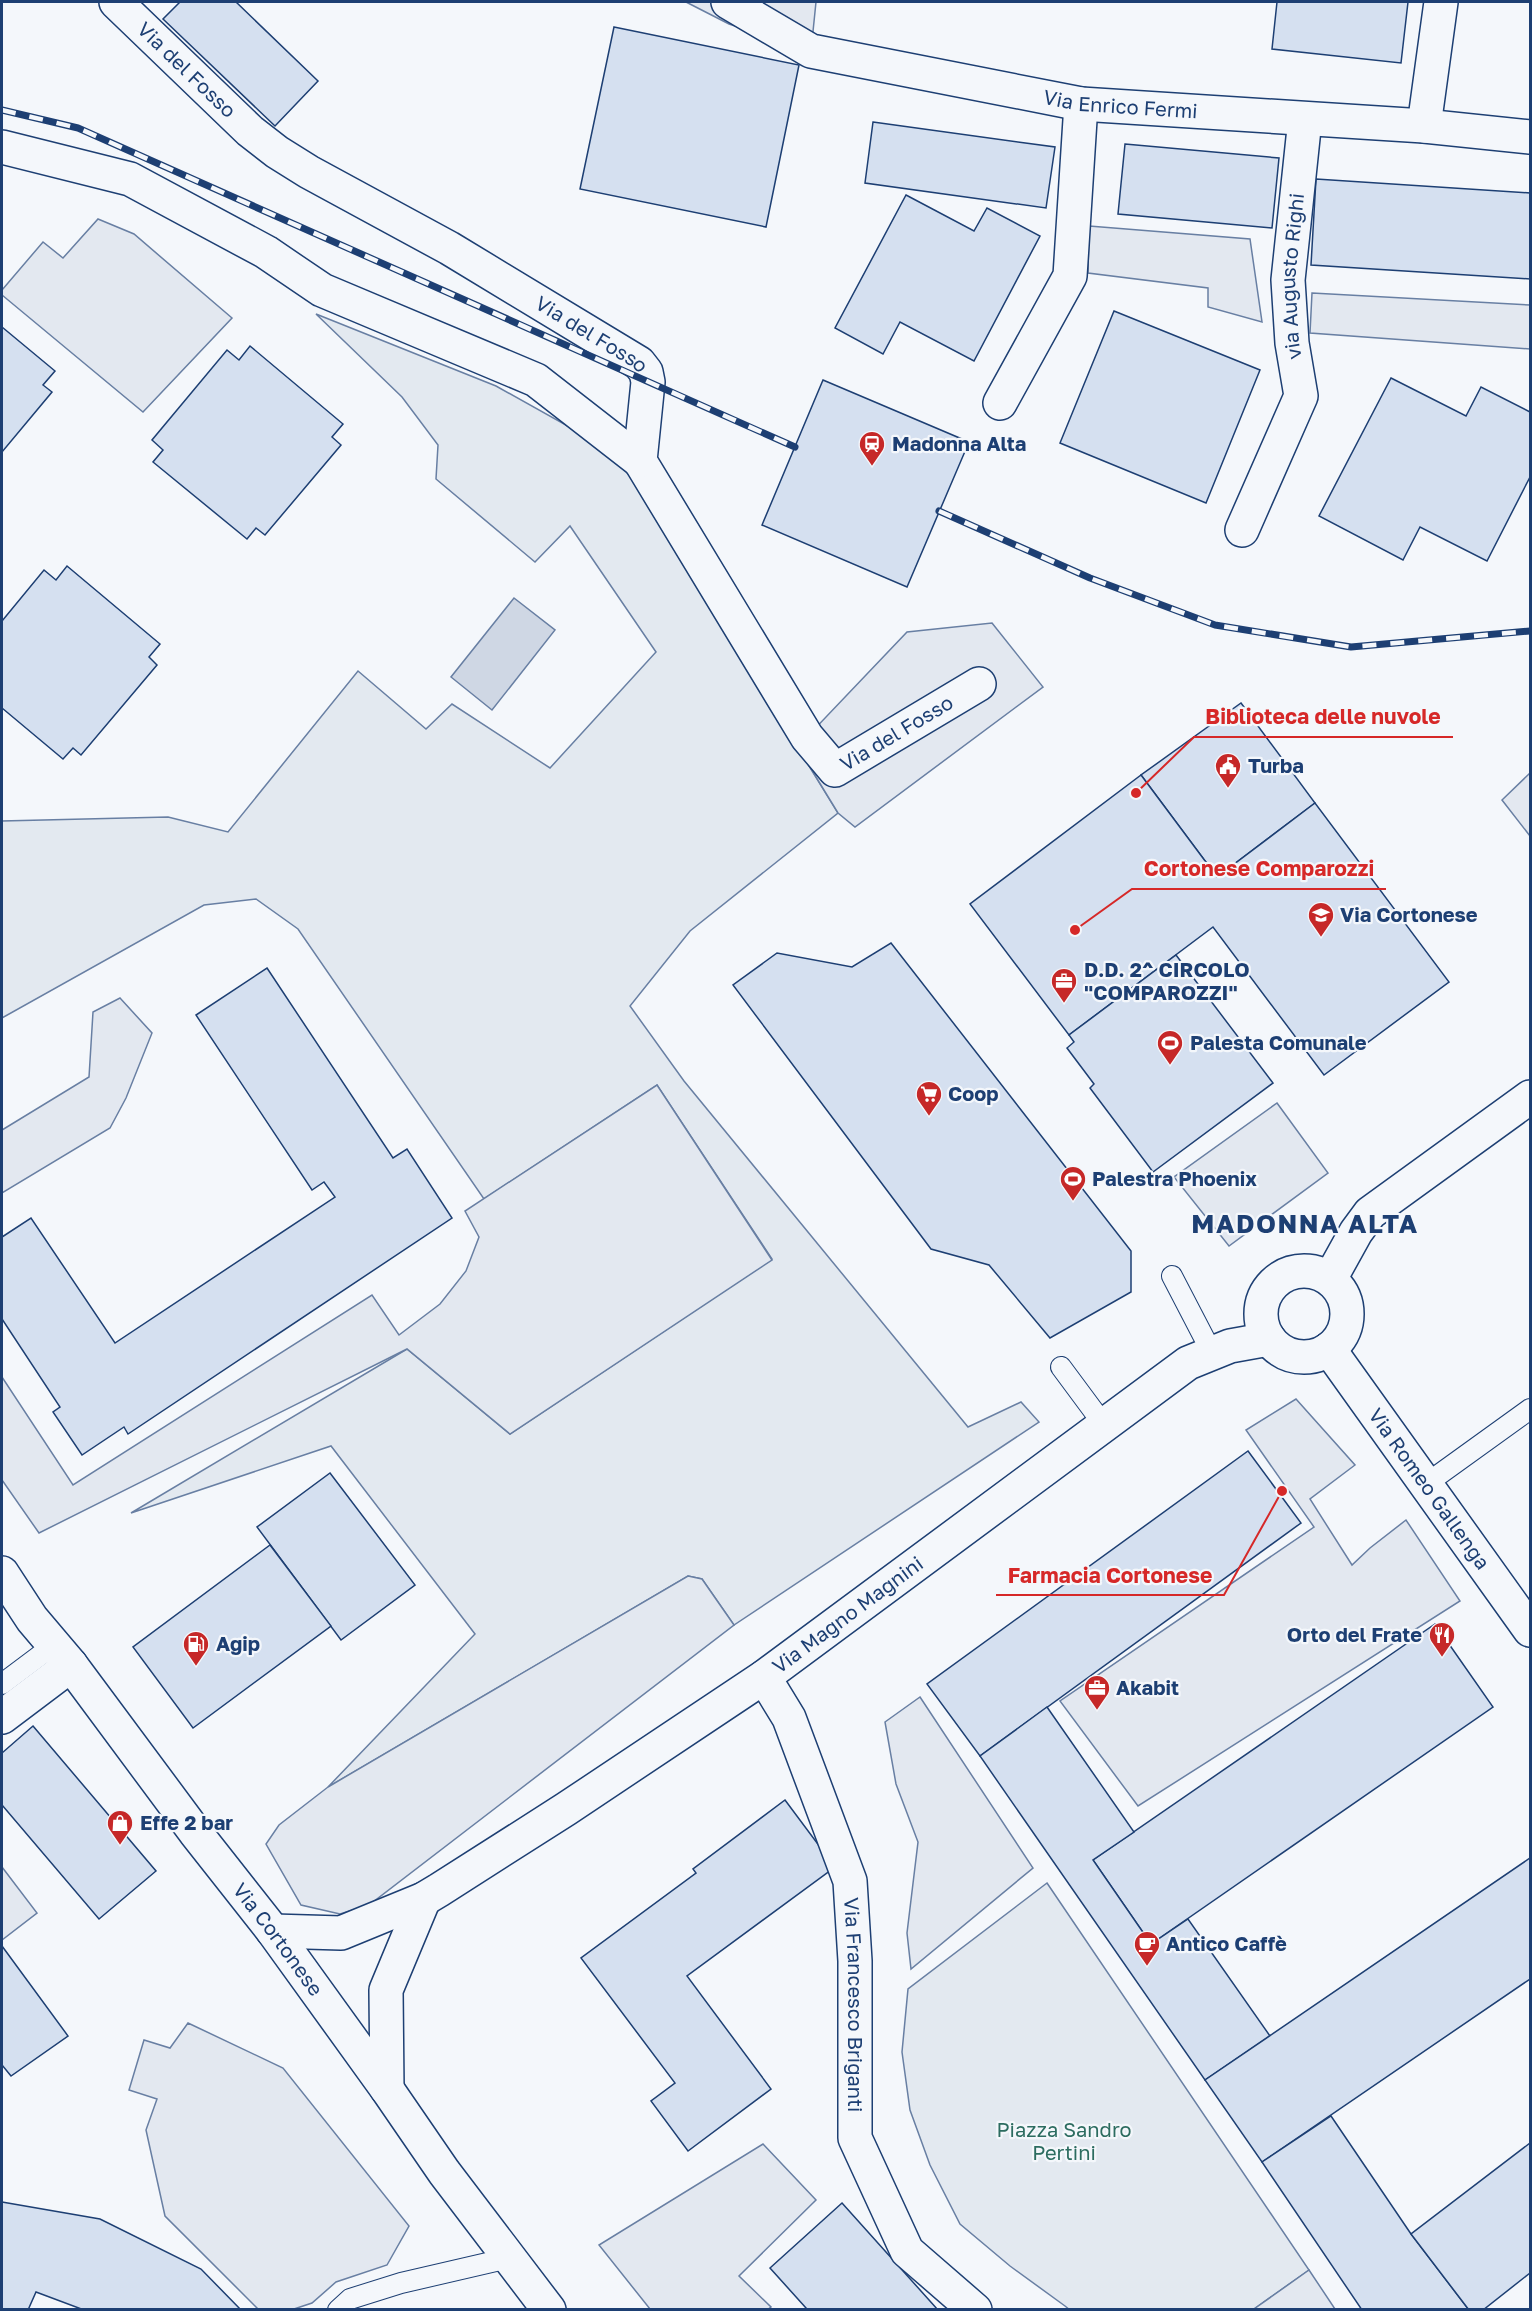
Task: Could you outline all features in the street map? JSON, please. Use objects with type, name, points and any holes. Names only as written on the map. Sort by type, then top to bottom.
[{"type":"street","name":"Via del Fosso","points":[[116,2],[250,131],[277,152],[309,172],[449,248],[639,363],[646,372],[648,382],[640,461],[807,737],[835,770],[979,684]]},
{"type":"street","name":"Via Enrico Fermi","points":[[728,2],[812,51],[1081,104],[1424,126],[1530,137]]},
{"type":"street","points":[[1424,126],[1441,2]]},
{"type":"street","points":[[1000,403],[1070,276],[1081,104]]},
{"type":"street","name":"via Augusto Righi","points":[[1242,530],[1301,396],[1292,343],[1288,280],[1305,119]]},
{"type":"street","points":[[2,147],[130,179],[266,252],[322,290],[536,380],[640,461]]},
{"type":"street","points":[[1330,1279],[1356,1232],[1370,1213],[1530,1097]]},
{"type":"street","points":[[1301,1271],[1316,1273],[1330,1279],[1339,1289],[1345,1301],[1347,1315],[1345,1327],[1339,1339],[1329,1349],[1317,1355],[1304,1357],[1285,1352],[1269,1339],[1262,1325],[1261,1310],[1265,1296],[1274,1283],[1287,1275],[1301,1271]]},
{"type":"street","name":"Via Magno Magnini","points":[[273,1931],[341,1933],[424,1899],[566,1809],[764,1677],[1188,1363],[1230,1346],[1269,1339]]},
{"type":"street","name":"Via Romeo Gallenga","points":[[1329,1349],[1530,1630]]},
{"type":"street","name":"Via Cortonese","points":[[2,1573],[32,1618],[63,1655],[195,1832],[273,1931],[444,2172],[549,2310]]},
{"type":"street","points":[[2,1717],[63,1655]]},
{"type":"street","name":"Via Francesco Briganti","points":[[764,1677],[789,1718],[850,1881],[855,1961],[855,2138],[907,2251],[975,2310]]},
{"type":"street","points":[[387,2089],[386,1990],[424,1899]]},
{"type":"lane","points":[[1172,1276],[1212,1353]]},
{"type":"lane","points":[[1061,1367],[1104,1425]]},
{"type":"lane","points":[[1426,1484],[1530,1408]]},
{"type":"lane","points":[[2,1684],[63,1655]]},
{"type":"lane","points":[[338,2310],[350,2299],[401,2283],[509,2258]]},
{"type":"green space","points":[[316,314],[496,386],[616,453],[838,813],[690,931],[630,1006],[684,1081],[968,1427],[1021,1402],[1039,1422],[734,1625],[702,1579],[688,1576],[328,1787],[475,1634],[331,1446],[131,1513],[407,1349],[510,1434],[772,1259],[657,1085],[484,1199],[298,929],[256,899],[204,905],[2,1018],[2,821],[168,817],[228,832],[358,671],[426,729],[452,704],[550,768],[656,652],[570,526],[535,562],[436,479],[438,445],[402,397]]},
{"type":"green space","name":"Piazza Sandro Pertini","points":[[1047,1883],[1309,2270],[1254,2309],[1070,2310],[1010,2266],[960,2224],[930,2165],[910,2110],[902,2052],[908,1989]]},
{"type":"shaded area","points":[[686,2],[816,2],[811,51],[729,24]]},
{"type":"shaded area","points":[[98,219],[134,234],[232,318],[143,412],[2,295],[2,290],[43,242],[63,258]]},
{"type":"shaded area","points":[[1089,226],[1250,239],[1262,322],[1208,307],[1208,288],[1088,273]]},
{"type":"shaded area","points":[[1312,293],[1530,305],[1530,349],[1310,333]]},
{"type":"shaded area","points":[[514,598],[555,630],[492,710],[451,677]]},
{"type":"shaded area","points":[[992,623],[1043,687],[855,827],[838,813],[788,731],[807,737],[907,632]]},
{"type":"shaded area","points":[[1530,773],[1530,836],[1502,800]]},
{"type":"shaded area","points":[[120,998],[152,1033],[126,1098],[110,1128],[2,1193],[2,1130],[89,1077],[93,1012]]},
{"type":"shaded area","points":[[657,1085],[772,1260],[510,1434],[407,1349],[39,1533],[2,1480],[2,1377],[73,1485],[372,1295],[399,1335],[440,1304],[466,1271],[479,1237],[465,1211]]},
{"type":"shaded area","points":[[1277,1103],[1328,1173],[1229,1246],[1174,1177]]},
{"type":"shaded area","points":[[1296,1399],[1355,1465],[1310,1499],[1352,1565],[1406,1520],[1460,1601],[1138,1806],[1060,1701],[1314,1527],[1246,1430]]},
{"type":"shaded area","points":[[688,1576],[702,1579],[734,1625],[369,1905],[340,1914],[301,1905],[266,1844],[279,1825],[328,1787]]},
{"type":"shaded area","points":[[920,1697],[1033,1868],[911,1969],[907,1933],[918,1842],[896,1784],[885,1722]]},
{"type":"shaded area","points":[[2,1867],[37,1913],[2,1940]]},
{"type":"shaded area","points":[[188,2023],[283,2068],[409,2226],[387,2265],[336,2282],[312,2303],[294,2309],[258,2309],[165,2216],[146,2130],[157,2099],[129,2090],[144,2040],[170,2048]]},
{"type":"shaded area","points":[[763,2144],[816,2200],[739,2276],[771,2307],[767,2310],[650,2309],[599,2245]]},
{"type":"shaded area","points":[[1309,2270],[1335,2309],[1254,2309]]},
{"type":"building","points":[[180,2],[236,2],[318,81],[275,126],[163,19]]},
{"type":"building","points":[[1277,2],[1408,2],[1401,63],[1272,49]]},
{"type":"building","points":[[614,27],[799,65],[766,227],[580,189]]},
{"type":"building","points":[[873,122],[1055,147],[1046,208],[865,183]]},
{"type":"building","points":[[1125,144],[1279,158],[1272,228],[1118,214]]},
{"type":"building","points":[[1316,179],[1530,193],[1530,279],[1311,265]]},
{"type":"building","points":[[906,195],[974,231],[987,208],[1040,236],[974,361],[900,322],[883,354],[835,328]]},
{"type":"building","points":[[1114,311],[1260,370],[1206,503],[1060,443]]},
{"type":"building","points":[[2,327],[55,371],[43,385],[52,392],[2,452]]},
{"type":"building","points":[[250,346],[343,424],[332,437],[341,445],[265,535],[256,528],[247,539],[153,462],[163,450],[152,440],[227,350],[239,360]]},
{"type":"building","points":[[1391,378],[1466,416],[1481,387],[1530,412],[1530,477],[1487,561],[1420,527],[1403,560],[1319,516]]},
{"type":"building","name":"Madonna Alta","points":[[823,380],[969,442],[907,587],[762,525]]},
{"type":"building","points":[[67,566],[160,644],[149,657],[157,665],[81,755],[73,748],[63,759],[2,708],[2,621],[44,570],[56,580]]},
{"type":"building","name":"Turba","points":[[1241,703],[1315,803],[1217,877],[1141,775]]},
{"type":"building","points":[[1141,775],[1217,877],[1315,803],[1449,982],[1324,1075],[1213,927],[1069,1035],[970,904]]},
{"type":"building","name":"Coop","points":[[891,943],[1131,1251],[1131,1292],[1050,1338],[989,1265],[931,1249],[733,985],[777,953],[852,967]]},
{"type":"building","name":"Palesta Comunale","points":[[1176,955],[1273,1083],[1153,1172],[1090,1088],[1094,1084],[1067,1048],[1074,1042],[1069,1035]]},
{"type":"building","points":[[267,968],[393,1158],[407,1149],[452,1218],[128,1434],[124,1427],[82,1455],[53,1412],[60,1407],[2,1319],[2,1237],[31,1218],[115,1343],[335,1197],[324,1182],[312,1190],[196,1015]]},
{"type":"building","points":[[1248,1451],[1301,1523],[980,1756],[927,1684]]},
{"type":"building","points":[[330,1473],[415,1585],[341,1640],[257,1527]]},
{"type":"building","points":[[270,1545],[331,1626],[193,1728],[133,1647]]},
{"type":"building","points":[[1435,1624],[1493,1707],[1151,1944],[1093,1860]]},
{"type":"building","points":[[1047,1707],[1134,1832],[1093,1860],[1151,1944],[1188,1919],[1270,2036],[1205,2080],[980,1756]]},
{"type":"building","points":[[33,1726],[156,1871],[99,1919],[2,1805],[2,1753]]},
{"type":"building","points":[[785,1800],[835,1867],[687,1976],[771,2089],[688,2151],[651,2101],[675,2083],[581,1958],[696,1873],[693,1869]]},
{"type":"building","points":[[1530,1858],[1530,1979],[1262,2162],[1205,2080]]},
{"type":"building","points":[[2,1946],[68,2036],[11,2076],[2,2065]]},
{"type":"building","points":[[1331,2116],[1411,2234],[1469,2310],[1362,2310],[1262,2162]]},
{"type":"building","points":[[1530,2143],[1530,2273],[1483,2310],[1469,2310],[1411,2234]]},
{"type":"building","points":[[2,2202],[100,2219],[201,2269],[241,2310],[84,2310],[36,2292],[28,2310],[2,2310]]},
{"type":"building","points":[[842,2203],[938,2310],[804,2310],[806,2308],[770,2268]]},
{"type":"railway","points":[[2,110],[78,128],[795,447]]},
{"type":"railway","points":[[939,511],[1090,578],[1215,625],[1351,647],[1530,631]]},
{"type":"place","name":"Madonna Alta","points":[[872,467]]},
{"type":"place","name":"Turba","points":[[1228,789]]},
{"type":"place","name":"Biblioteca delle nuvole","points":[[1136,793]]},
{"type":"place","name":"Cortonese Comparozzi","points":[[1075,930]]},
{"type":"place","name":"Via Cortonese","points":[[1321,938]]},
{"type":"place","name":"D.D. 2^ CIRCOLO \"COMPAROZZI\"","points":[[1064,1004]]},
{"type":"place","name":"Palesta Comunale","points":[[1170,1066]]},
{"type":"place","name":"Coop","points":[[929,1117]]},
{"type":"place","name":"Palestra Phoenix","points":[[1073,1202]]},
{"type":"place","name":"Farmacia Cortonese","points":[[1282,1491]]},
{"type":"place","name":"Orto del Frate","points":[[1442,1658]]},
{"type":"place","name":"Agip","points":[[196,1667]]},
{"type":"place","name":"Akabit","points":[[1097,1711]]},
{"type":"place","name":"Effe 2 bar","points":[[120,1846]]},
{"type":"place","name":"Antico Caffè","points":[[1147,1967]]},
{"type":"district","name":"MADONNA ALTA","points":[[1305,1224]]}]
